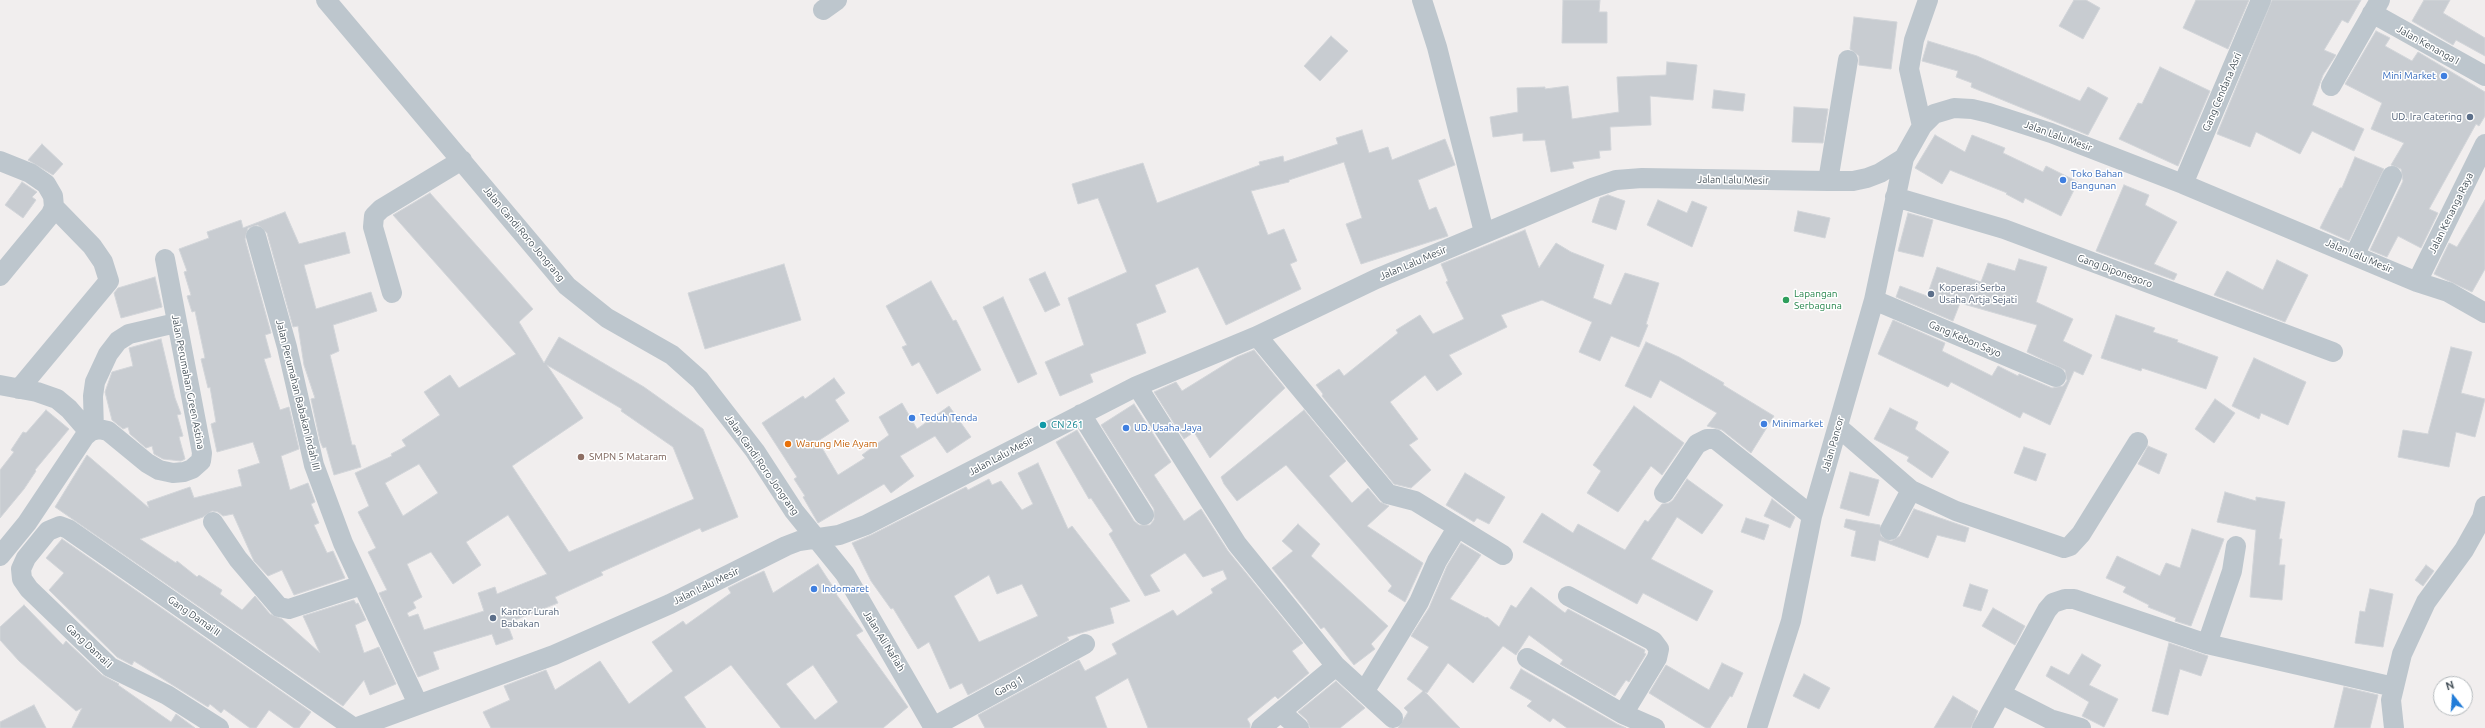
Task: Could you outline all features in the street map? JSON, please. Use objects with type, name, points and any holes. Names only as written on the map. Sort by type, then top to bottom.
[{"type":"street","name":"Jalan Candi Roro Jongrang","points":[[326,0],[567,286],[607,318],[672,356],[700,380],[755,451],[794,512],[816,538]]},
{"type":"street","points":[[1422,0],[1437,47],[1484,232]]},
{"type":"street","points":[[1922,126],[1910,69],[1914,40],[1928,0]]},
{"type":"street","name":"Gang Cendana Asri","points":[[2183,184],[2261,0]]},
{"type":"street","points":[[2331,86],[2376,6]]},
{"type":"street","name":"Jalan Kenanga I","points":[[2376,6],[2485,76]]},
{"type":"street","points":[[1828,182],[1848,60]]},
{"type":"street","name":"Jalan Lalu Mesir","points":[[354,728],[554,655],[670,604],[786,546],[816,538],[839,535],[866,525],[1137,386],[1257,336],[1376,279],[1484,232],[1592,188],[1616,180],[1642,178],[1828,182],[1867,178],[1880,174],[1904,158],[1922,126],[1934,114],[1944,110],[1972,109],[2051,133],[2183,184],[2355,254],[2417,282],[2448,292],[2485,313]]},
{"type":"street","name":"Jalan Kenanga Raya","points":[[2417,282],[2485,144]]},
{"type":"street","name":"Jalan Pancor","points":[[1757,728],[1793,615],[1812,516],[1874,300],[1904,158]]},
{"type":"street","points":[[392,293],[373,227],[374,216],[381,209],[462,160]]},
{"type":"street","points":[[0,161],[30,173],[46,184],[53,196],[54,207],[51,214],[0,276]]},
{"type":"street","points":[[2355,254],[2392,176]]},
{"type":"street","name":"Gang Diponegoro","points":[[1895,197],[2004,229],[2333,352]]},
{"type":"street","points":[[54,207],[92,246],[103,262],[109,282],[9,387],[57,399],[69,408],[91,431]]},
{"type":"street","name":"Jalan Perumahan Babakan Indah III","points":[[256,236],[287,347],[314,465],[331,513],[362,585],[418,704]]},
{"type":"street","name":"Jalan Perumahan Green Astina","points":[[91,431],[108,431],[147,463],[160,470],[173,473],[184,472],[192,469],[201,461],[202,454],[165,259]]},
{"type":"street","name":"Gang Kebon Sayo","points":[[1874,300],[2056,377]]},
{"type":"street","points":[[0,556],[27,523],[91,431],[93,396],[96,382],[108,354],[114,345],[129,334],[176,323]]},
{"type":"street","points":[[1257,336],[1385,492],[1395,498],[1415,501],[1457,528],[1504,555]]},
{"type":"street","points":[[1137,386],[1233,538],[1336,666],[1393,718]]},
{"type":"street","points":[[1081,414],[1144,515]]},
{"type":"street","points":[[1838,427],[1911,490],[1989,523],[2064,548],[2070,546],[2081,534],[2138,442]]},
{"type":"street","points":[[1664,493],[1697,444],[1707,439],[1715,440],[1812,516]]},
{"type":"street","points":[[1890,530],[1911,490]]},
{"type":"street","points":[[2394,728],[2391,700],[2402,654],[2426,602],[2464,550],[2482,518],[2485,506]]},
{"type":"street","points":[[213,522],[238,559],[279,607],[289,609],[362,585]]},
{"type":"street","name":"Gang Damai II","points":[[35,547],[52,529],[60,526],[68,529],[354,728]]},
{"type":"street","points":[[1364,692],[1419,602],[1437,561],[1457,528]]},
{"type":"street","name":"Jalan Ali Nafiah","points":[[816,538],[845,574],[934,727]]},
{"type":"street","points":[[2207,644],[2232,571],[2236,546]]},
{"type":"street","name":"Gang Damai I","points":[[35,547],[26,558],[20,572],[22,579],[37,596],[110,667],[167,695],[219,728]]},
{"type":"street","points":[[1568,596],[1653,641],[1659,648],[1658,656],[1623,714]]},
{"type":"street","points":[[1982,728],[2047,610],[2061,600],[2074,599],[2207,644],[2394,687]]},
{"type":"street","name":"Gang 1","points":[[934,727],[1084,644]]},
{"type":"street","points":[[1527,658],[1623,714],[1655,728]]},
{"type":"street","points":[[1261,728],[1336,666]]},
{"type":"street","points":[[2001,694],[2050,719],[2081,728]]},
{"type":"street","points":[[1281,712],[1299,728]]},
{"type":"building","points":[[1563,0],[1600,0],[1599,12],[1607,12],[1607,43],[1562,43]]},
{"type":"building","points":[[2074,0],[2086,0],[2100,8],[2083,39],[2059,26]]},
{"type":"building","points":[[2196,0],[2249,0],[2228,49],[2183,28]]},
{"type":"building","points":[[2272,0],[2361,0],[2348,23],[2342,20],[2324,50],[2336,55],[2323,75],[2312,105],[2364,129],[2354,151],[2312,131],[2300,154],[2256,132],[2250,147],[2217,134]]},
{"type":"building","points":[[2424,0],[2450,0],[2443,13],[2485,38],[2485,56],[2456,40],[2453,45],[2412,21]]},
{"type":"building","points":[[1854,17],[1897,22],[1891,69],[1859,65],[1859,56],[1850,49]]},
{"type":"building","points":[[2376,31],[2390,38],[2385,46],[2412,61],[2418,52],[2485,92],[2485,116],[2479,126],[2476,124],[2429,209],[2438,213],[2421,248],[2398,236],[2387,257],[2370,250],[2403,181],[2401,169],[2391,165],[2404,143],[2371,129],[2382,103],[2345,84]]},
{"type":"building","points":[[1331,36],[1348,51],[1320,81],[1304,66]]},
{"type":"building","points":[[1928,41],[1977,56],[2080,101],[2088,87],[2108,98],[2088,135],[1971,87],[1972,83],[1956,77],[1958,71],[1922,61]]},
{"type":"building","points":[[1667,62],[1697,65],[1693,100],[1650,96],[1651,125],[1610,127],[1611,150],[1599,151],[1600,158],[1572,162],[1574,168],[1551,172],[1545,140],[1523,141],[1523,133],[1493,137],[1490,117],[1518,112],[1517,88],[1545,87],[1545,89],[1568,86],[1572,119],[1619,112],[1617,77],[1666,75]]},
{"type":"building","points":[[2160,67],[2210,91],[2178,166],[2119,139],[2138,103],[2142,104]]},
{"type":"building","points":[[1714,90],[1745,94],[1743,111],[1712,108]]},
{"type":"building","points":[[1794,107],[1828,109],[1823,143],[1792,142]]},
{"type":"building","points":[[1362,130],[1369,153],[1388,147],[1392,160],[1445,139],[1455,165],[1418,180],[1429,210],[1436,207],[1448,236],[1361,264],[1346,224],[1362,218],[1344,162],[1289,180],[1289,182],[1251,191],[1268,235],[1284,229],[1297,261],[1290,264],[1301,289],[1226,325],[1198,267],[1155,285],[1166,312],[1136,324],[1146,353],[1090,374],[1093,382],[1060,396],[1045,362],[1084,345],[1068,298],[1127,272],[1098,198],[1078,204],[1072,184],[1143,163],[1157,203],[1260,165],[1259,162],[1283,156],[1284,162],[1338,144],[1336,138]]},
{"type":"building","points":[[1935,135],[1965,152],[1972,135],[2005,148],[2003,153],[2043,172],[2046,166],[2078,182],[2061,216],[2025,198],[2023,203],[2006,194],[2007,193],[1950,170],[1942,184],[1915,168]]},
{"type":"building","points":[[42,144],[63,164],[53,175],[28,160]]},
{"type":"building","points":[[2355,157],[2384,169],[2349,241],[2320,228],[2340,188],[2342,188]]},
{"type":"building","points":[[22,182],[37,192],[32,197],[36,200],[23,218],[5,205]]},
{"type":"building","points":[[2124,185],[2149,195],[2145,205],[2177,222],[2154,264],[2177,274],[2174,280],[2096,251]]},
{"type":"building","points":[[430,193],[533,309],[519,322],[544,363],[559,337],[644,387],[703,429],[738,517],[702,532],[700,528],[601,572],[603,575],[555,597],[558,603],[507,623],[513,639],[496,645],[492,634],[433,652],[439,669],[418,677],[379,593],[387,590],[368,552],[376,548],[358,512],[369,506],[355,473],[392,456],[391,454],[406,446],[402,440],[440,415],[424,392],[450,375],[459,388],[516,354],[393,215]],"holes":[[[547,365],[622,409],[621,411],[673,447],[694,499],[569,552],[512,466],[583,418]],[[419,464],[438,493],[403,516],[385,483]],[[508,515],[547,574],[497,594],[495,587],[478,593],[484,611],[424,630],[418,614],[409,617],[407,613],[416,608],[413,602],[422,597],[407,564],[431,552],[453,584],[481,565],[466,542]]]},
{"type":"building","points":[[1608,195],[1625,201],[1616,230],[1592,222],[1600,198]]},
{"type":"building","points":[[1658,200],[1687,213],[1692,201],[1707,207],[1692,247],[1647,225]]},
{"type":"building","points":[[2485,200],[2485,269],[2472,292],[2434,274],[2449,243],[2457,247]]},
{"type":"building","points":[[1798,211],[1830,218],[1825,238],[1794,231]]},
{"type":"building","points":[[285,212],[299,244],[345,232],[350,253],[304,265],[316,309],[371,292],[377,311],[333,325],[339,351],[330,355],[352,445],[355,445],[361,467],[334,475],[326,447],[323,448],[320,441],[311,399],[315,398],[304,365],[298,326],[293,327],[267,233],[258,225],[248,228],[245,239],[271,333],[265,335],[271,357],[264,359],[280,410],[289,407],[299,449],[281,456],[290,490],[308,483],[315,502],[311,504],[319,523],[314,525],[327,553],[333,551],[345,578],[294,595],[282,570],[268,576],[254,561],[233,514],[223,516],[218,512],[212,511],[203,517],[140,539],[176,563],[177,561],[197,577],[199,575],[222,590],[220,594],[242,610],[255,596],[270,614],[282,619],[320,653],[303,616],[354,600],[356,604],[358,603],[366,620],[355,625],[364,653],[379,647],[396,684],[370,695],[364,680],[343,706],[55,507],[87,455],[149,508],[147,502],[190,487],[194,498],[242,486],[238,470],[260,463],[253,442],[217,452],[211,424],[216,422],[210,387],[208,388],[201,359],[205,358],[195,311],[192,312],[187,296],[191,295],[184,272],[187,271],[179,249],[209,238],[207,232],[241,220],[243,228]]},
{"type":"building","points":[[1908,213],[1933,220],[1923,257],[1898,251]]},
{"type":"building","points":[[1525,230],[1539,268],[1556,243],[1571,252],[1604,265],[1593,298],[1611,305],[1625,273],[1659,283],[1646,324],[1648,325],[1639,347],[1611,336],[1600,361],[1579,352],[1592,322],[1542,300],[1501,315],[1507,327],[1449,355],[1462,374],[1437,391],[1425,375],[1390,402],[1418,439],[1409,445],[1431,470],[1411,488],[1394,484],[1322,396],[1323,394],[1316,385],[1339,369],[1344,376],[1398,333],[1396,330],[1420,315],[1433,334],[1464,319],[1446,282],[1448,281],[1441,264]]},
{"type":"building","points":[[2019,259],[2047,267],[2036,302],[2073,319],[2063,341],[2092,355],[2083,375],[2074,371],[2050,425],[2023,412],[2020,418],[1951,382],[1948,387],[1878,354],[1893,320],[1945,343],[1942,351],[1992,376],[1998,366],[2018,376],[2019,374],[2052,388],[2063,386],[2067,381],[2065,370],[2027,352],[2037,325],[1960,303],[1953,321],[1896,297],[1900,286],[1927,296],[1937,267],[1981,282],[1988,263],[2015,271]]},
{"type":"building","points":[[2277,260],[2308,275],[2285,322],[2214,295],[2227,271],[2263,290]]},
{"type":"building","points":[[784,264],[801,320],[705,349],[688,293]]},
{"type":"building","points":[[1045,272],[1060,305],[1045,312],[1029,279]]},
{"type":"building","points":[[155,277],[162,307],[121,318],[114,293],[118,288]]},
{"type":"building","points":[[931,281],[953,321],[956,320],[981,370],[937,394],[919,362],[912,366],[902,347],[907,345],[886,306]]},
{"type":"building","points":[[1003,297],[1037,374],[1018,383],[983,307]]},
{"type":"building","points":[[2116,315],[2155,328],[2153,332],[2178,340],[2177,342],[2218,357],[2206,389],[2142,368],[2141,371],[2101,358]]},
{"type":"building","points":[[161,339],[175,398],[181,414],[177,415],[183,436],[179,437],[185,459],[181,461],[163,459],[154,454],[152,446],[146,448],[130,434],[128,427],[123,429],[112,420],[105,392],[112,372],[133,366],[129,348]]},
{"type":"building","points":[[1646,342],[1679,357],[1724,383],[1723,385],[1774,416],[1751,453],[1722,430],[1707,426],[1717,413],[1660,380],[1651,398],[1625,386]]},
{"type":"building","points":[[2451,347],[2472,352],[2461,393],[2485,399],[2475,437],[2456,432],[2449,467],[2398,457],[2403,430],[2428,434]]},
{"type":"building","points":[[1254,350],[1285,388],[1210,458],[1194,432],[1184,439],[1154,392],[1176,382],[1182,391],[1237,357]]},
{"type":"building","points":[[2254,358],[2306,382],[2288,425],[2261,413],[2259,419],[2232,406]]},
{"type":"building","points":[[834,378],[845,393],[835,400],[849,421],[818,441],[838,475],[865,458],[862,455],[889,435],[879,417],[902,403],[917,429],[949,406],[971,437],[947,453],[935,436],[900,456],[914,476],[891,493],[884,484],[818,523],[803,497],[805,496],[794,479],[797,477],[762,423],[803,396],[805,399]]},
{"type":"building","points":[[2215,399],[2235,413],[2214,443],[2195,429]]},
{"type":"building","points":[[1134,404],[1171,462],[1154,475],[1184,521],[1201,509],[1228,551],[1303,643],[1292,651],[1309,673],[1278,699],[1275,696],[1247,719],[1250,724],[1250,728],[1148,728],[1128,678],[1095,697],[1107,728],[985,728],[978,715],[1079,660],[1085,671],[1117,654],[1112,644],[1173,610],[1177,616],[1213,593],[1211,589],[1227,579],[1223,570],[1203,577],[1185,553],[1150,575],[1160,591],[1145,596],[1109,534],[1113,531],[1091,498],[1089,499],[1056,442],[1077,430],[1134,521],[1139,525],[1150,525],[1154,520],[1154,509],[1101,425]]},
{"type":"building","points":[[1634,406],[1684,443],[1662,475],[1651,466],[1618,512],[1587,493],[1601,471],[1593,465]]},
{"type":"building","points":[[1890,408],[1918,422],[1915,429],[1949,452],[1932,478],[1907,461],[1909,457],[1874,439]]},
{"type":"building","points":[[46,410],[69,429],[35,470],[36,471],[24,489],[0,518],[0,470],[14,452],[11,450],[23,432],[26,433]]},
{"type":"building","points":[[1304,410],[1346,461],[1329,476],[1352,503],[1368,488],[1380,502],[1389,506],[1367,526],[1423,563],[1405,602],[1388,591],[1392,586],[1286,465],[1237,501],[1224,484],[1221,477]]},
{"type":"building","points":[[2148,446],[2167,454],[2159,474],[2138,464]]},
{"type":"building","points":[[2024,447],[2046,454],[2036,481],[2014,473]]},
{"type":"building","points":[[1038,463],[1068,529],[1072,526],[1130,601],[1110,608],[1114,623],[1067,637],[1069,640],[968,695],[962,683],[950,689],[929,642],[918,649],[893,608],[891,609],[871,581],[852,543],[966,487],[968,490],[989,479],[992,485],[1001,481],[1022,510],[1033,504],[1018,473]],"holes":[[[989,575],[997,594],[1022,584],[1038,616],[979,642],[954,596]]]},
{"type":"building","points":[[1850,472],[1879,480],[1869,516],[1840,508]]},
{"type":"building","points":[[1465,473],[1505,497],[1489,524],[1477,518],[1474,522],[1446,505]]},
{"type":"building","points":[[1687,479],[1723,505],[1702,534],[1677,517],[1651,559],[1713,591],[1697,621],[1643,593],[1637,604],[1523,542],[1542,513],[1573,533],[1578,524],[1625,550],[1645,520],[1648,522],[1662,504],[1669,503],[1673,500]]},
{"type":"building","points":[[2225,492],[2256,501],[2256,497],[2285,502],[2279,539],[2282,539],[2279,565],[2285,565],[2282,600],[2250,597],[2256,530],[2217,522]]},
{"type":"building","points":[[1772,499],[1795,517],[1790,528],[1764,516]]},
{"type":"building","points":[[1914,509],[1969,528],[1965,542],[1937,535],[1928,558],[1879,540],[1875,561],[1851,556],[1856,531],[1844,527],[1846,519],[1880,525],[1881,536],[1891,541],[1900,536]]},
{"type":"building","points":[[1746,518],[1769,525],[1764,540],[1741,532]]},
{"type":"building","points":[[1298,524],[1320,544],[1311,556],[1388,626],[1371,644],[1375,649],[1354,665],[1324,627],[1321,629],[1272,568],[1293,551],[1282,541]]},
{"type":"building","points":[[2192,529],[2224,539],[2191,626],[2175,621],[2176,618],[2148,607],[2149,605],[2123,592],[2126,587],[2106,578],[2117,556],[2160,576],[2166,563],[2180,568]]},
{"type":"building","points":[[62,539],[311,712],[299,728],[294,728],[269,710],[256,728],[250,728],[224,709],[221,713],[210,704],[208,707],[134,661],[132,665],[117,657],[49,590],[64,573],[46,558]]},
{"type":"building","points":[[1461,543],[1481,555],[1450,599],[1486,618],[1487,617],[1499,627],[1511,605],[1516,608],[1531,587],[1565,613],[1568,609],[1645,650],[1644,653],[1646,654],[1629,682],[1626,680],[1615,696],[1560,664],[1563,660],[1529,635],[1516,655],[1503,646],[1473,683],[1448,663],[1427,693],[1425,692],[1460,728],[1398,728],[1408,712],[1404,708],[1423,691],[1407,679],[1429,647],[1411,636],[1429,608],[1447,566]]},
{"type":"building","points":[[818,564],[837,593],[836,594],[863,631],[856,635],[908,707],[883,728],[781,728],[731,665],[684,697],[706,728],[491,728],[483,712],[510,700],[504,686],[546,670],[555,690],[600,661],[629,704],[673,671],[652,642],[683,621],[686,625],[731,593],[728,588],[764,571],[773,593]],"holes":[[[813,665],[838,702],[815,720],[786,684]]]},
{"type":"building","points":[[2426,565],[2434,571],[2423,586],[2415,580]]},
{"type":"building","points":[[1970,584],[1988,590],[1981,611],[1963,606]]},
{"type":"building","points":[[2370,589],[2393,594],[2383,647],[2355,643],[2360,611],[2365,612]]},
{"type":"building","points":[[24,605],[63,645],[66,641],[102,675],[119,684],[118,685],[171,722],[176,714],[195,728],[72,728],[82,708],[76,711],[19,661],[0,640],[0,627]]},
{"type":"building","points":[[1993,608],[2025,626],[2015,645],[1982,626]]},
{"type":"building","points":[[2169,643],[2208,656],[2201,676],[2180,669],[2168,715],[2152,711]]},
{"type":"building","points":[[2082,654],[2101,665],[2089,685],[2118,699],[2104,727],[2082,716],[2089,702],[2046,676],[2051,666],[2069,675]]},
{"type":"building","points":[[1722,663],[1743,673],[1732,697],[1730,696],[1710,728],[1706,728],[1649,693],[1666,665],[1709,690]]},
{"type":"building","points":[[1521,669],[1626,728],[1567,728],[1553,718],[1550,722],[1527,706],[1532,701],[1510,688]]},
{"type":"building","points":[[1804,674],[1830,688],[1819,709],[1793,696]]},
{"type":"building","points":[[1336,681],[1365,708],[1340,728],[1310,728],[1307,720],[1298,712]]},
{"type":"building","points":[[2344,687],[2378,695],[2370,728],[2334,728]]},
{"type":"building","points":[[1953,696],[1978,711],[1971,728],[1934,728]]},
{"type":"building","points":[[34,705],[46,728],[0,728],[0,722]]},
{"type":"place","name":"Mini Market","points":[[2444,76]]},
{"type":"place","name":"UD. Ira Catering","points":[[2470,117]]},
{"type":"place","name":"Toko Bahan Bangunan","points":[[2063,180]]},
{"type":"place","name":"Koperasi Serba Usaha Artja Sejati","points":[[1931,294]]},
{"type":"place","name":"Lapangan Serbaguna","points":[[1786,300]]},
{"type":"place","name":"Teduh Tenda","points":[[912,418]]},
{"type":"place","name":"Minimarket","points":[[1764,424]]},
{"type":"place","name":"CN 261","points":[[1043,425]]},
{"type":"place","name":"UD. Usaha Jaya","points":[[1126,428]]},
{"type":"place","name":"Warung Mie Ayam","points":[[788,444]]},
{"type":"place","name":"SMPN 5 Mataram","points":[[581,457]]},
{"type":"place","name":"Indomaret","points":[[814,589]]},
{"type":"place","name":"Kantor Lurah Babakan","points":[[493,618]]}]
